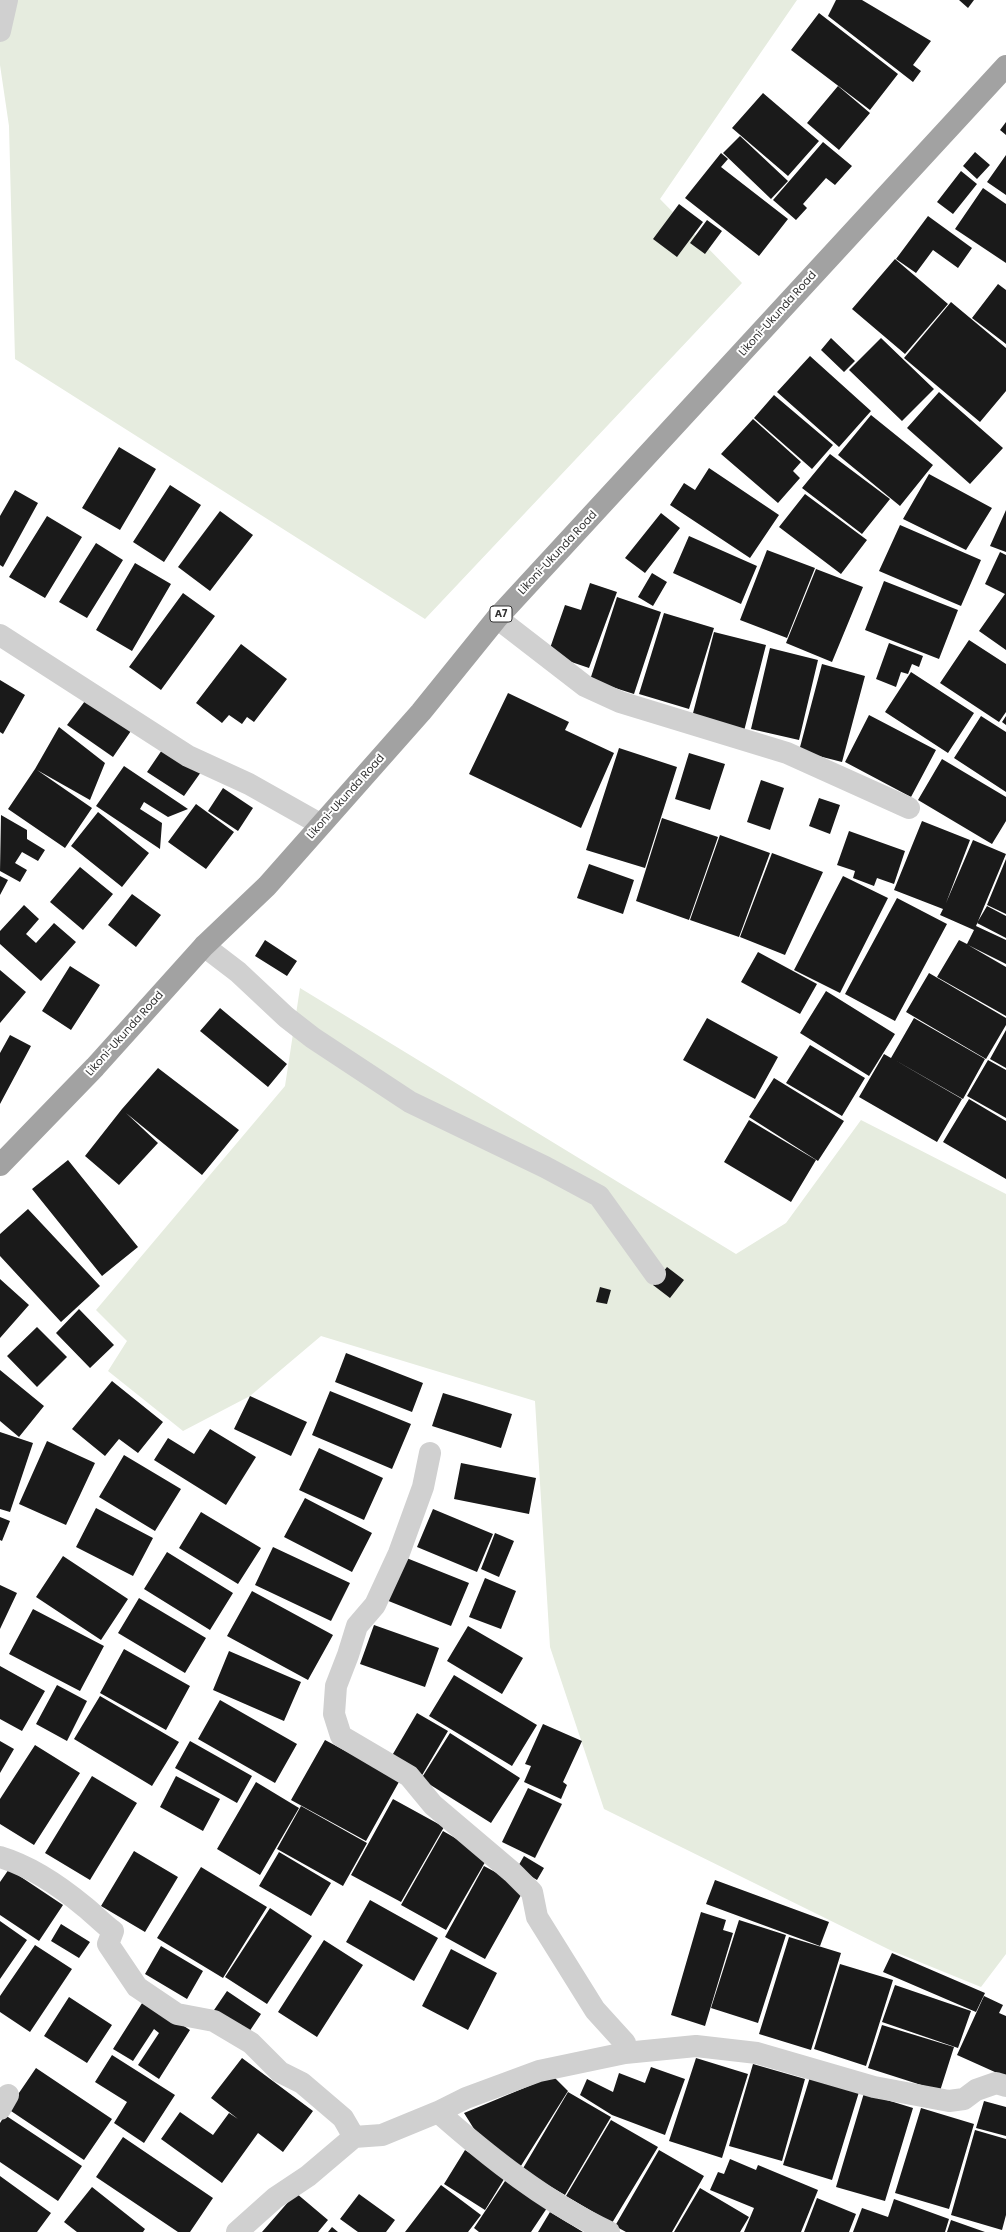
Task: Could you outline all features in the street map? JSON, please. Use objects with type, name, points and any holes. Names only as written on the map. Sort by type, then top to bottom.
[{"type":"highway","name":"Likoni-Ukunda Road","points":[[0,1165],[95,1067],[204,946],[267,886],[320,824],[411,724],[498,618],[1006,66]]},
{"type":"street","points":[[0,31],[7,0]]},
{"type":"street","points":[[498,618],[585,686],[620,702],[787,754],[909,808]]},
{"type":"street","points":[[0,635],[188,756],[249,784],[320,824]]},
{"type":"street","points":[[204,946],[238,972],[302,1030],[410,1102],[544,1167],[599,1196],[655,1274]]},
{"type":"street","points":[[430,1453],[423,1488],[399,1553],[375,1605],[357,1626],[336,1686],[334,1714],[337,1727],[341,1736],[409,1776],[433,1805],[512,1872],[532,1892],[537,1917],[594,2010],[625,2043],[625,2053]]},
{"type":"street","points":[[0,1857],[18,1862],[47,1881],[85,1908],[100,1923],[113,1932],[108,1944],[137,1987],[178,2014],[214,2021],[251,2043],[280,2072],[302,2083],[343,2118],[354,2137]]},
{"type":"street","points":[[237,2232],[275,2198],[308,2176],[354,2137],[382,2135],[438,2112],[466,2098],[539,2071],[625,2053],[696,2046],[757,2053],[874,2087],[949,2101],[964,2099],[976,2090],[996,2083],[1006,2086]]},
{"type":"street","points":[[438,2112],[480,2149],[511,2171],[591,2224],[609,2232]]},
{"type":"shaded area","points":[[0,0],[797,0],[660,199],[742,283],[425,619],[15,359],[9,126],[0,65]]},
{"type":"shaded area","points":[[300,988],[736,1254],[786,1223],[861,1120],[1006,1194],[1006,1954],[981,1987],[890,1950],[604,1809],[550,1647],[535,1401],[321,1336],[250,1396],[183,1431],[108,1371],[127,1341],[96,1310],[285,1086]]},
{"type":"building","points":[[836,0],[862,0],[931,41],[913,65],[921,71],[913,82],[828,16]]},
{"type":"building","points":[[959,0],[974,0],[968,8]]},
{"type":"building","points":[[819,13],[898,74],[870,110],[791,50]]},
{"type":"building","points":[[838,86],[870,113],[839,150],[807,123]]},
{"type":"building","points":[[763,93],[819,141],[788,176],[732,128]]},
{"type":"building","points":[[1006,122],[1006,135],[1000,130]]},
{"type":"building","points":[[740,136],[788,181],[771,199],[723,153]]},
{"type":"building","points":[[823,142],[852,166],[835,185],[826,178],[803,204],[807,208],[796,220],[773,200]]},
{"type":"building","points":[[975,152],[990,165],[977,179],[963,166]]},
{"type":"building","points":[[721,153],[728,159],[721,167],[788,219],[759,256],[685,198]]},
{"type":"building","points":[[1006,155],[1006,195],[987,182]]},
{"type":"building","points":[[961,171],[977,184],[953,214],[937,202]]},
{"type":"building","points":[[983,188],[1006,204],[1006,263],[955,229]]},
{"type":"building","points":[[679,204],[703,222],[677,257],[653,239]]},
{"type":"building","points":[[928,216],[972,248],[958,268],[933,250],[916,273],[896,259]]},
{"type":"building","points":[[707,220],[722,231],[705,254],[690,243]]},
{"type":"building","points":[[895,259],[948,304],[905,354],[852,309]]},
{"type":"building","points":[[998,284],[1006,290],[1006,344],[972,318]]},
{"type":"building","points":[[951,302],[1006,348],[1006,391],[980,422],[904,358]]},
{"type":"building","points":[[831,338],[855,361],[844,372],[821,350]]},
{"type":"building","points":[[881,338],[934,389],[902,421],[849,370]]},
{"type":"building","points":[[810,356],[871,411],[839,447],[777,392]]},
{"type":"building","points":[[939,392],[1003,448],[970,484],[907,428]]},
{"type":"building","points":[[774,395],[833,445],[812,469],[754,418]]},
{"type":"building","points":[[871,415],[933,465],[900,506],[838,455]]},
{"type":"building","points":[[753,419],[801,462],[793,471],[800,478],[778,503],[721,454]]},
{"type":"building","points":[[119,447],[156,469],[120,530],[82,508]]},
{"type":"building","points":[[830,454],[890,499],[862,534],[802,488]]},
{"type":"building","points":[[709,468],[779,515],[750,558],[670,505],[684,483],[695,490]]},
{"type":"building","points":[[929,474],[992,508],[966,550],[903,519]]},
{"type":"building","points":[[170,485],[201,505],[164,562],[133,542]]},
{"type":"building","points":[[15,490],[38,503],[3,567],[0,565],[0,516]]},
{"type":"building","points":[[805,494],[867,540],[841,574],[779,527]]},
{"type":"building","points":[[1006,510],[1006,552],[990,546]]},
{"type":"building","points":[[220,511],[253,535],[210,591],[178,567]]},
{"type":"building","points":[[661,513],[680,528],[645,573],[625,558]]},
{"type":"building","points":[[47,516],[82,537],[45,598],[9,577]]},
{"type":"building","points":[[900,525],[981,560],[961,606],[879,571]]},
{"type":"building","points":[[689,536],[757,566],[741,604],[673,573]]},
{"type":"building","points":[[96,543],[123,560],[87,618],[59,602]]},
{"type":"building","points":[[767,550],[815,568],[787,638],[740,620]]},
{"type":"building","points":[[1000,552],[1006,555],[1006,650],[979,631],[1005,594],[985,584]]},
{"type":"building","points":[[135,563],[171,584],[132,651],[96,630]]},
{"type":"building","points":[[816,569],[863,587],[832,662],[786,643]]},
{"type":"building","points":[[652,573],[667,582],[653,606],[638,597]]},
{"type":"building","points":[[884,581],[958,610],[939,659],[865,630]]},
{"type":"building","points":[[590,583],[617,592],[589,668],[548,654],[565,605],[581,610]]},
{"type":"building","points":[[183,593],[215,616],[161,690],[129,667]]},
{"type":"building","points":[[617,597],[661,612],[634,694],[590,680]]},
{"type":"building","points":[[664,613],[714,628],[689,709],[639,694]]},
{"type":"building","points":[[714,632],[766,645],[744,731],[692,717]]},
{"type":"building","points":[[969,640],[1006,664],[1006,712],[999,722],[940,683]]},
{"type":"building","points":[[889,643],[923,656],[919,667],[912,664],[908,674],[901,672],[896,687],[876,679]]},
{"type":"building","points":[[241,644],[287,679],[254,722],[247,717],[242,724],[229,715],[222,723],[196,703]]},
{"type":"building","points":[[770,648],[818,660],[799,740],[751,729]]},
{"type":"building","points":[[822,664],[865,676],[842,762],[799,751]]},
{"type":"building","points":[[911,672],[974,713],[948,753],[885,712]]},
{"type":"building","points":[[0,680],[25,695],[3,734],[0,732]]},
{"type":"building","points":[[508,693],[569,722],[565,730],[614,753],[581,828],[469,774]]},
{"type":"building","points":[[88,697],[133,728],[113,757],[67,725]]},
{"type":"building","points":[[869,715],[936,750],[911,797],[845,762]]},
{"type":"building","points":[[981,716],[1006,732],[1006,792],[954,758]]},
{"type":"building","points":[[1006,716],[1006,725],[1002,722]]},
{"type":"building","points":[[59,727],[105,763],[90,800],[37,770],[92,808],[65,848],[8,809],[35,769]]},
{"type":"building","points":[[164,747],[201,772],[184,796],[147,772]]},
{"type":"building","points":[[619,748],[677,767],[645,868],[586,850]]},
{"type":"building","points":[[689,753],[725,764],[710,810],[675,799]]},
{"type":"building","points":[[942,759],[1006,797],[1006,821],[992,844],[918,800]]},
{"type":"building","points":[[124,766],[188,809],[168,817],[144,802],[140,809],[162,823],[160,849],[96,806]]},
{"type":"building","points":[[761,780],[784,788],[770,830],[747,822]]},
{"type":"building","points":[[223,788],[253,808],[238,831],[208,811]]},
{"type":"building","points":[[819,798],[840,805],[830,834],[809,826]]},
{"type":"building","points":[[196,804],[234,832],[206,869],[168,842]]},
{"type":"building","points":[[98,812],[149,853],[122,887],[71,846]]},
{"type":"building","points":[[1,815],[27,830],[27,839],[45,850],[38,861],[22,852],[15,863],[27,870],[20,882],[0,871]]},
{"type":"building","points":[[662,818],[718,837],[689,920],[636,901]]},
{"type":"building","points":[[922,821],[970,840],[946,903],[973,840],[1006,854],[976,926],[1006,940],[1006,964],[968,945],[1006,967],[1006,1016],[937,977],[959,940],[967,944],[974,930],[940,915],[943,909],[894,890]]},
{"type":"building","points":[[849,831],[905,851],[894,884],[877,878],[874,886],[853,878],[855,871],[837,865]]},
{"type":"building","points":[[720,835],[770,853],[739,937],[690,920]]},
{"type":"building","points":[[772,853],[823,872],[785,955],[740,937]]},
{"type":"building","points":[[1006,859],[1006,914],[987,905]]},
{"type":"building","points":[[589,864],[634,880],[623,914],[577,898]]},
{"type":"building","points":[[80,867],[113,894],[83,930],[50,902]]},
{"type":"building","points":[[0,876],[8,880],[0,895]]},
{"type":"building","points":[[843,876],[888,898],[840,993],[794,970]]},
{"type":"building","points":[[132,894],[161,915],[136,947],[108,925]]},
{"type":"building","points":[[897,898],[947,924],[895,1021],[845,994]]},
{"type":"building","points":[[24,905],[39,919],[26,934],[36,943],[54,923],[76,942],[41,981],[0,944],[0,931]]},
{"type":"building","points":[[987,906],[1006,916],[1006,938],[977,923]]},
{"type":"building","points":[[265,940],[297,961],[287,976],[255,956]]},
{"type":"building","points":[[758,952],[817,984],[800,1014],[741,982]]},
{"type":"building","points":[[70,966],[100,985],[71,1030],[42,1011]]},
{"type":"building","points":[[0,970],[26,992],[0,1023]]},
{"type":"building","points":[[929,973],[1006,1018],[1006,1025],[986,1059],[906,1012]]},
{"type":"building","points":[[826,991],[895,1034],[869,1076],[800,1033]]},
{"type":"building","points":[[220,1008],[287,1064],[268,1087],[200,1031]]},
{"type":"building","points":[[707,1018],[778,1057],[755,1099],[683,1060]]},
{"type":"building","points":[[914,1018],[985,1059],[963,1099],[893,1059],[962,1099],[937,1142],[859,1097],[884,1054],[891,1058]]},
{"type":"building","points":[[1006,1030],[1006,1068],[990,1059]]},
{"type":"building","points":[[10,1035],[31,1046],[0,1104],[0,1053]]},
{"type":"building","points":[[810,1045],[865,1078],[842,1116],[786,1083]]},
{"type":"building","points":[[988,1060],[1006,1070],[1006,1118],[967,1096]]},
{"type":"building","points":[[158,1068],[239,1130],[202,1175],[126,1113],[158,1143],[119,1185],[85,1156],[122,1109]]},
{"type":"building","points":[[774,1078],[844,1121],[818,1161],[749,1117]]},
{"type":"building","points":[[969,1099],[1006,1121],[1006,1179],[943,1142]]},
{"type":"building","points":[[749,1120],[816,1160],[791,1202],[724,1162]]},
{"type":"building","points":[[68,1160],[138,1247],[102,1276],[32,1189]]},
{"type":"building","points":[[28,1209],[100,1286],[61,1322],[0,1256],[0,1234]]},
{"type":"building","points":[[667,1267],[684,1280],[670,1298],[653,1285]]},
{"type":"building","points":[[0,1279],[29,1305],[0,1338]]},
{"type":"building","points":[[600,1287],[611,1290],[607,1304],[596,1302]]},
{"type":"building","points":[[79,1309],[114,1345],[90,1368],[56,1333]]},
{"type":"building","points":[[37,1327],[67,1357],[37,1387],[7,1356]]},
{"type":"building","points":[[346,1353],[423,1383],[412,1412],[335,1382]]},
{"type":"building","points":[[0,1370],[44,1406],[19,1437],[0,1421]]},
{"type":"building","points":[[112,1381],[163,1422],[138,1453],[119,1439],[105,1456],[72,1429]]},
{"type":"building","points":[[330,1391],[411,1424],[392,1469],[312,1435]]},
{"type":"building","points":[[443,1393],[512,1414],[501,1448],[432,1426]]},
{"type":"building","points":[[250,1396],[307,1422],[291,1456],[234,1429]]},
{"type":"building","points":[[210,1429],[256,1457],[226,1505],[154,1460],[168,1438],[194,1454]]},
{"type":"building","points":[[0,1432],[33,1443],[10,1512],[0,1509]]},
{"type":"building","points":[[47,1441],[95,1463],[66,1525],[19,1504]]},
{"type":"building","points":[[319,1448],[383,1478],[364,1520],[299,1490]]},
{"type":"building","points":[[124,1455],[181,1489],[155,1531],[99,1497]]},
{"type":"building","points":[[461,1463],[536,1478],[529,1514],[454,1499]]},
{"type":"building","points":[[305,1498],[372,1533],[352,1572],[284,1537]]},
{"type":"building","points":[[96,1508],[153,1538],[133,1576],[76,1547]]},
{"type":"building","points":[[433,1509],[493,1534],[477,1572],[417,1547]]},
{"type":"building","points":[[201,1512],[261,1548],[238,1584],[179,1548]]},
{"type":"building","points":[[0,1517],[10,1521],[2,1541],[0,1540]]},
{"type":"building","points":[[495,1533],[514,1541],[499,1577],[481,1569]]},
{"type":"building","points":[[273,1547],[350,1583],[331,1621],[255,1585]]},
{"type":"building","points":[[167,1552],[233,1593],[210,1630],[144,1589]]},
{"type":"building","points":[[63,1556],[128,1599],[101,1640],[36,1597]]},
{"type":"building","points":[[404,1557],[469,1583],[451,1626],[386,1600]]},
{"type":"building","points":[[485,1578],[516,1591],[501,1629],[469,1617]]},
{"type":"building","points":[[0,1585],[17,1593],[0,1629]]},
{"type":"building","points":[[252,1591],[333,1635],[308,1680],[227,1636]]},
{"type":"building","points":[[139,1598],[206,1638],[185,1673],[118,1633]]},
{"type":"building","points":[[33,1609],[104,1646],[80,1691],[9,1654]]},
{"type":"building","points":[[374,1625],[439,1648],[425,1687],[360,1664]]},
{"type":"building","points":[[468,1626],[523,1658],[502,1694],[447,1661]]},
{"type":"building","points":[[124,1649],[190,1686],[166,1730],[100,1693]]},
{"type":"building","points":[[229,1651],[301,1682],[284,1721],[213,1690]]},
{"type":"building","points":[[0,1666],[45,1691],[22,1731],[0,1719]]},
{"type":"building","points":[[454,1675],[537,1725],[512,1766],[429,1716]]},
{"type":"building","points":[[57,1685],[87,1701],[67,1741],[36,1724]]},
{"type":"building","points":[[100,1696],[179,1742],[152,1786],[74,1739]]},
{"type":"building","points":[[220,1700],[297,1744],[275,1783],[198,1739]]},
{"type":"building","points":[[417,1713],[448,1731],[421,1777],[390,1759]]},
{"type":"building","points":[[543,1724],[582,1741],[563,1782],[567,1785],[561,1799],[524,1782],[531,1766],[525,1764]]},
{"type":"building","points":[[450,1733],[520,1778],[491,1823],[421,1779]]},
{"type":"building","points":[[325,1740],[400,1780],[366,1841],[291,1800]]},
{"type":"building","points":[[0,1741],[14,1749],[0,1773]]},
{"type":"building","points":[[190,1741],[252,1776],[237,1803],[175,1768]]},
{"type":"building","points":[[35,1745],[80,1773],[34,1845],[0,1824],[0,1799]]},
{"type":"building","points":[[92,1776],[137,1803],[90,1880],[45,1853]]},
{"type":"building","points":[[176,1776],[220,1799],[203,1831],[160,1807]]},
{"type":"building","points":[[256,1782],[299,1808],[260,1875],[217,1849]]},
{"type":"building","points":[[528,1788],[562,1804],[535,1858],[502,1842]]},
{"type":"building","points":[[393,1799],[444,1827],[401,1902],[351,1875]]},
{"type":"building","points":[[301,1806],[367,1843],[343,1886],[277,1849]]},
{"type":"building","points":[[443,1831],[488,1857],[446,1930],[401,1905]]},
{"type":"building","points":[[134,1851],[178,1877],[145,1932],[101,1906]]},
{"type":"building","points":[[279,1852],[331,1883],[311,1916],[259,1886]]},
{"type":"building","points":[[524,1856],[544,1868],[537,1880],[517,1868]]},
{"type":"building","points":[[484,1866],[525,1888],[485,1959],[445,1937]]},
{"type":"building","points":[[201,1867],[267,1907],[223,1978],[157,1938]]},
{"type":"building","points":[[9,1869],[63,1905],[39,1941],[0,1915],[0,1882]]},
{"type":"building","points":[[715,1880],[829,1922],[820,1946],[706,1904]]},
{"type":"building","points":[[370,1900],[438,1938],[414,1981],[346,1942]]},
{"type":"building","points":[[270,1908],[312,1936],[267,2004],[225,1977]]},
{"type":"building","points":[[701,1912],[726,1920],[723,1930],[733,1933],[705,2026],[671,2015]]},
{"type":"building","points":[[739,1920],[786,1935],[758,2023],[711,2008]]},
{"type":"building","points":[[0,1921],[27,1940],[0,1979]]},
{"type":"building","points":[[61,1924],[90,1942],[79,1958],[51,1941]]},
{"type":"building","points":[[789,1937],[841,1953],[811,2050],[759,2034]]},
{"type":"building","points":[[324,1940],[363,1965],[317,2037],[278,2012]]},
{"type":"building","points":[[35,1945],[72,1969],[30,2032],[0,2012],[0,1996]]},
{"type":"building","points":[[161,1946],[203,1971],[187,1999],[145,1974]]},
{"type":"building","points":[[451,1949],[497,1973],[468,2030],[422,2006]]},
{"type":"building","points":[[892,1953],[985,1993],[976,2012],[883,1972]]},
{"type":"building","points":[[840,1964],[893,1980],[866,2066],[814,2049]]},
{"type":"building","points":[[895,1985],[971,2011],[958,2048],[882,2022]]},
{"type":"building","points":[[227,1991],[261,2014],[247,2035],[212,2013]]},
{"type":"building","points":[[984,1996],[1003,2005],[999,2013],[1006,2016],[1006,2077],[957,2055]]},
{"type":"building","points":[[69,1997],[112,2025],[87,2063],[44,2036]]},
{"type":"building","points":[[144,2000],[190,2030],[159,2079],[138,2065],[159,2033],[154,2029],[133,2061],[113,2049]]},
{"type":"building","points":[[882,2025],[954,2047],[940,2091],[868,2068]]},
{"type":"building","points":[[112,2055],[175,2095],[144,2143],[114,2123],[127,2102],[95,2082]]},
{"type":"building","points":[[242,2058],[313,2111],[283,2152],[258,2133],[222,2183],[161,2139],[180,2112],[213,2135],[229,2113],[238,2119],[211,2098]]},
{"type":"building","points":[[696,2058],[748,2074],[722,2158],[669,2141]]},
{"type":"building","points":[[753,2064],[805,2079],[782,2161],[729,2146]]},
{"type":"building","points":[[651,2067],[685,2079],[665,2135],[612,2115],[580,2095],[587,2079],[613,2092],[619,2073],[645,2083]]},
{"type":"building","points":[[36,2068],[112,2119],[84,2160],[8,2109]]},
{"type":"building","points":[[553,2076],[568,2091],[519,2169],[481,2140],[464,2113]]},
{"type":"building","points":[[810,2077],[859,2092],[832,2180],[783,2165]]},
{"type":"building","points":[[568,2092],[611,2117],[565,2195],[522,2170]]},
{"type":"building","points":[[864,2093],[913,2108],[885,2201],[836,2187]]},
{"type":"building","points":[[984,2101],[1006,2107],[1006,2136],[976,2128]]},
{"type":"building","points":[[921,2108],[974,2124],[949,2209],[895,2193]]},
{"type":"building","points":[[5,2115],[82,2166],[58,2201],[0,2162],[0,2123]]},
{"type":"building","points":[[611,2120],[658,2147],[612,2223],[566,2196]]},
{"type":"building","points":[[975,2130],[1006,2139],[1006,2215],[1002,2230],[951,2215]]},
{"type":"building","points":[[123,2137],[213,2198],[190,2232],[178,2232],[96,2177]]},
{"type":"building","points":[[465,2150],[506,2176],[485,2210],[444,2184]]},
{"type":"building","points":[[659,2150],[704,2176],[672,2232],[626,2232],[615,2226]]},
{"type":"building","points":[[730,2159],[756,2170],[758,2165],[818,2190],[801,2232],[744,2232],[754,2208],[710,2190],[718,2172],[724,2174]]},
{"type":"building","points":[[0,2176],[51,2213],[37,2232],[0,2232]]},
{"type":"building","points":[[507,2178],[549,2205],[531,2232],[479,2232],[474,2228]]},
{"type":"building","points":[[441,2185],[481,2215],[468,2232],[405,2232]]},
{"type":"building","points":[[92,2187],[145,2229],[143,2232],[77,2232],[64,2222]]},
{"type":"building","points":[[700,2188],[749,2217],[740,2232],[674,2232]]},
{"type":"building","points":[[296,2193],[328,2220],[318,2232],[262,2232]]},
{"type":"building","points":[[359,2194],[395,2220],[386,2232],[358,2232],[340,2219]]},
{"type":"building","points":[[817,2198],[856,2214],[849,2232],[804,2232]]},
{"type":"building","points":[[894,2199],[949,2219],[945,2232],[853,2232],[862,2208],[888,2217]]},
{"type":"building","points":[[550,2212],[583,2232],[538,2232]]},
{"type":"building","points":[[951,2220],[985,2232],[947,2232]]},
{"type":"building","points":[[332,2227],[338,2232],[328,2232]]}]
